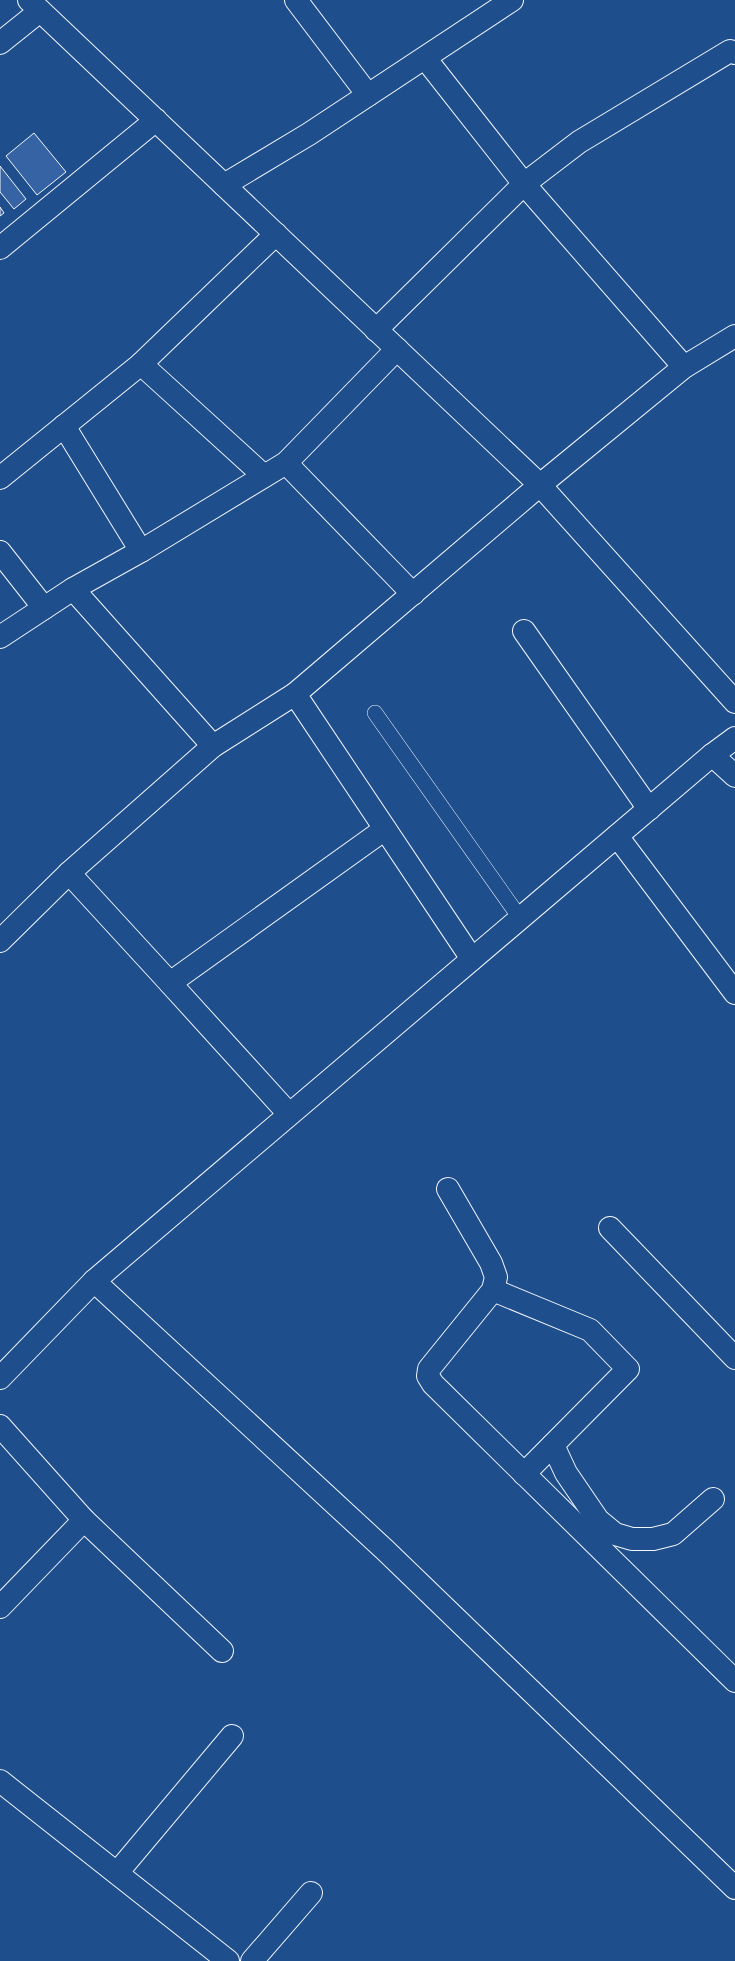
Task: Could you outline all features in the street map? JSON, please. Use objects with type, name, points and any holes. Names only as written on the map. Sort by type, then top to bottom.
[{"type":"street","points":[[296,0],[368,95]]},
{"type":"street","points":[[224,185],[309,134],[512,0]]},
{"type":"street","points":[[0,43],[35,5],[540,485],[735,702]]},
{"type":"street","points":[[376,330],[524,184],[579,142],[733,54]]},
{"type":"street","points":[[424,58],[524,184],[684,367]]},
{"type":"street","points":[[0,248],[156,120]]},
{"type":"street","points":[[0,478],[142,364],[276,234]]},
{"type":"street","points":[[0,941],[69,873],[213,746],[295,694],[540,485],[684,367],[735,336]]},
{"type":"street","points":[[0,637],[73,589],[141,551],[286,463],[397,349]]},
{"type":"street","points":[[142,364],[264,476]]},
{"type":"street","points":[[64,426],[141,551]]},
{"type":"street","points":[[286,463],[413,594]]},
{"type":"street","points":[[0,552],[44,608]]},
{"type":"street","points":[[73,589],[213,746]]},
{"type":"street","points":[[524,631],[649,808]]},
{"type":"street","points":[[295,694],[472,959]]},
{"type":"street","points":[[0,1378],[94,1281],[649,808],[712,755],[735,738]]},
{"type":"street","points":[[712,755],[735,776]]},
{"type":"street","points":[[170,983],[385,829]]},
{"type":"street","points":[[617,836],[735,993]]},
{"type":"street","points":[[69,873],[289,1114]]},
{"type":"street","points":[[448,1189],[491,1263],[496,1277],[493,1290],[429,1369],[428,1376],[433,1384],[735,1681]]},
{"type":"street","points":[[610,1228],[735,1358]]},
{"type":"street","points":[[94,1281],[385,1550],[735,1888]]},
{"type":"street","points":[[493,1290],[590,1330],[628,1369],[524,1474]]},
{"type":"street","points":[[0,1426],[84,1520],[222,1651]]},
{"type":"street","points":[[553,1445],[566,1472],[598,1520],[615,1534],[632,1539],[653,1539],[673,1534],[713,1498]]},
{"type":"street","points":[[0,1607],[84,1520]]},
{"type":"street","points":[[117,1873],[232,1736]]},
{"type":"street","points":[[0,1781],[228,1961]]},
{"type":"street","points":[[252,1961],[311,1893]]},
{"type":"lane","points":[[375,713],[520,918]]},
{"type":"building","points":[[34,133],[66,172],[37,195],[6,156]]},
{"type":"building","points":[[0,166],[26,199],[14,209],[0,192]]},
{"type":"building","points":[[0,207],[4,213],[0,216]]}]
